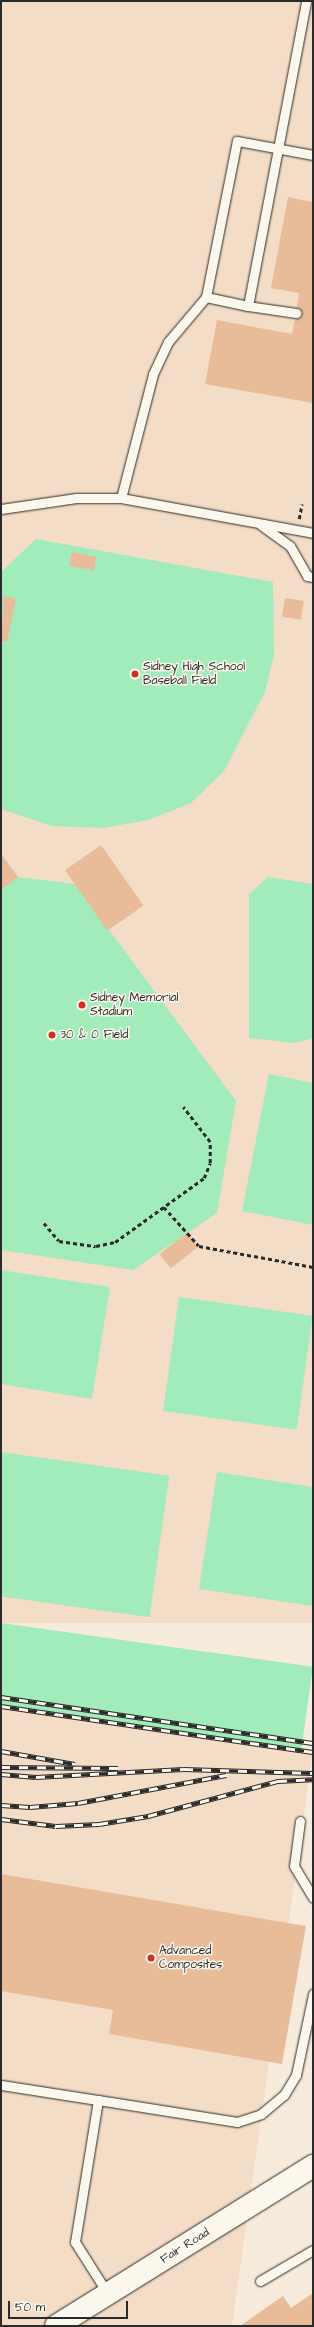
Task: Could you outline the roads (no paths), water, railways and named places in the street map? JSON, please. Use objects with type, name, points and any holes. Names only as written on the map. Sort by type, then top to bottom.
[{"type":"main road","name":"Fair Road","points":[[56,2326],[313,2166]]},
{"type":"lane","points":[[248,306],[306,1]]},
{"type":"lane","points":[[121,498],[153,374],[168,342],[206,297],[237,141],[313,155]]},
{"type":"lane","points":[[206,297],[248,306],[296,313]]},
{"type":"lane","points":[[1,509],[76,498],[121,498],[313,533]]},
{"type":"lane","points":[[258,523],[290,546],[307,576],[313,577]]},
{"type":"lane","points":[[300,1821],[294,1866],[313,1898]]},
{"type":"lane","points":[[1,2085],[237,2122],[261,2114],[284,2095],[296,2075],[313,1994]]},
{"type":"lane","points":[[98,2100],[75,2242],[108,2294]]},
{"type":"lane","points":[[260,2281],[313,2250]]},
{"type":"railway","points":[[1,1697],[313,1743]]},
{"type":"railway","points":[[1,1706],[313,1752]]},
{"type":"railway","points":[[1,1751],[75,1764]]},
{"type":"railway","points":[[1,1767],[118,1768]]},
{"type":"railway","points":[[1,1774],[36,1777],[184,1769],[313,1773]]},
{"type":"railway","points":[[1,1805],[30,1807],[78,1803],[226,1775]]},
{"type":"railway","points":[[1,1819],[56,1826],[99,1824],[148,1816],[278,1781],[313,1779]]},
{"type":"place","name":"Sidney High School Baseball Field","points":[[135,674]]},
{"type":"place","name":"Sidney Memorial Stadium","points":[[82,1005]]},
{"type":"place","name":"30 & 0 Field","points":[[52,1035]]},
{"type":"place","name":"Advanced Composites","points":[[151,1958]]}]
